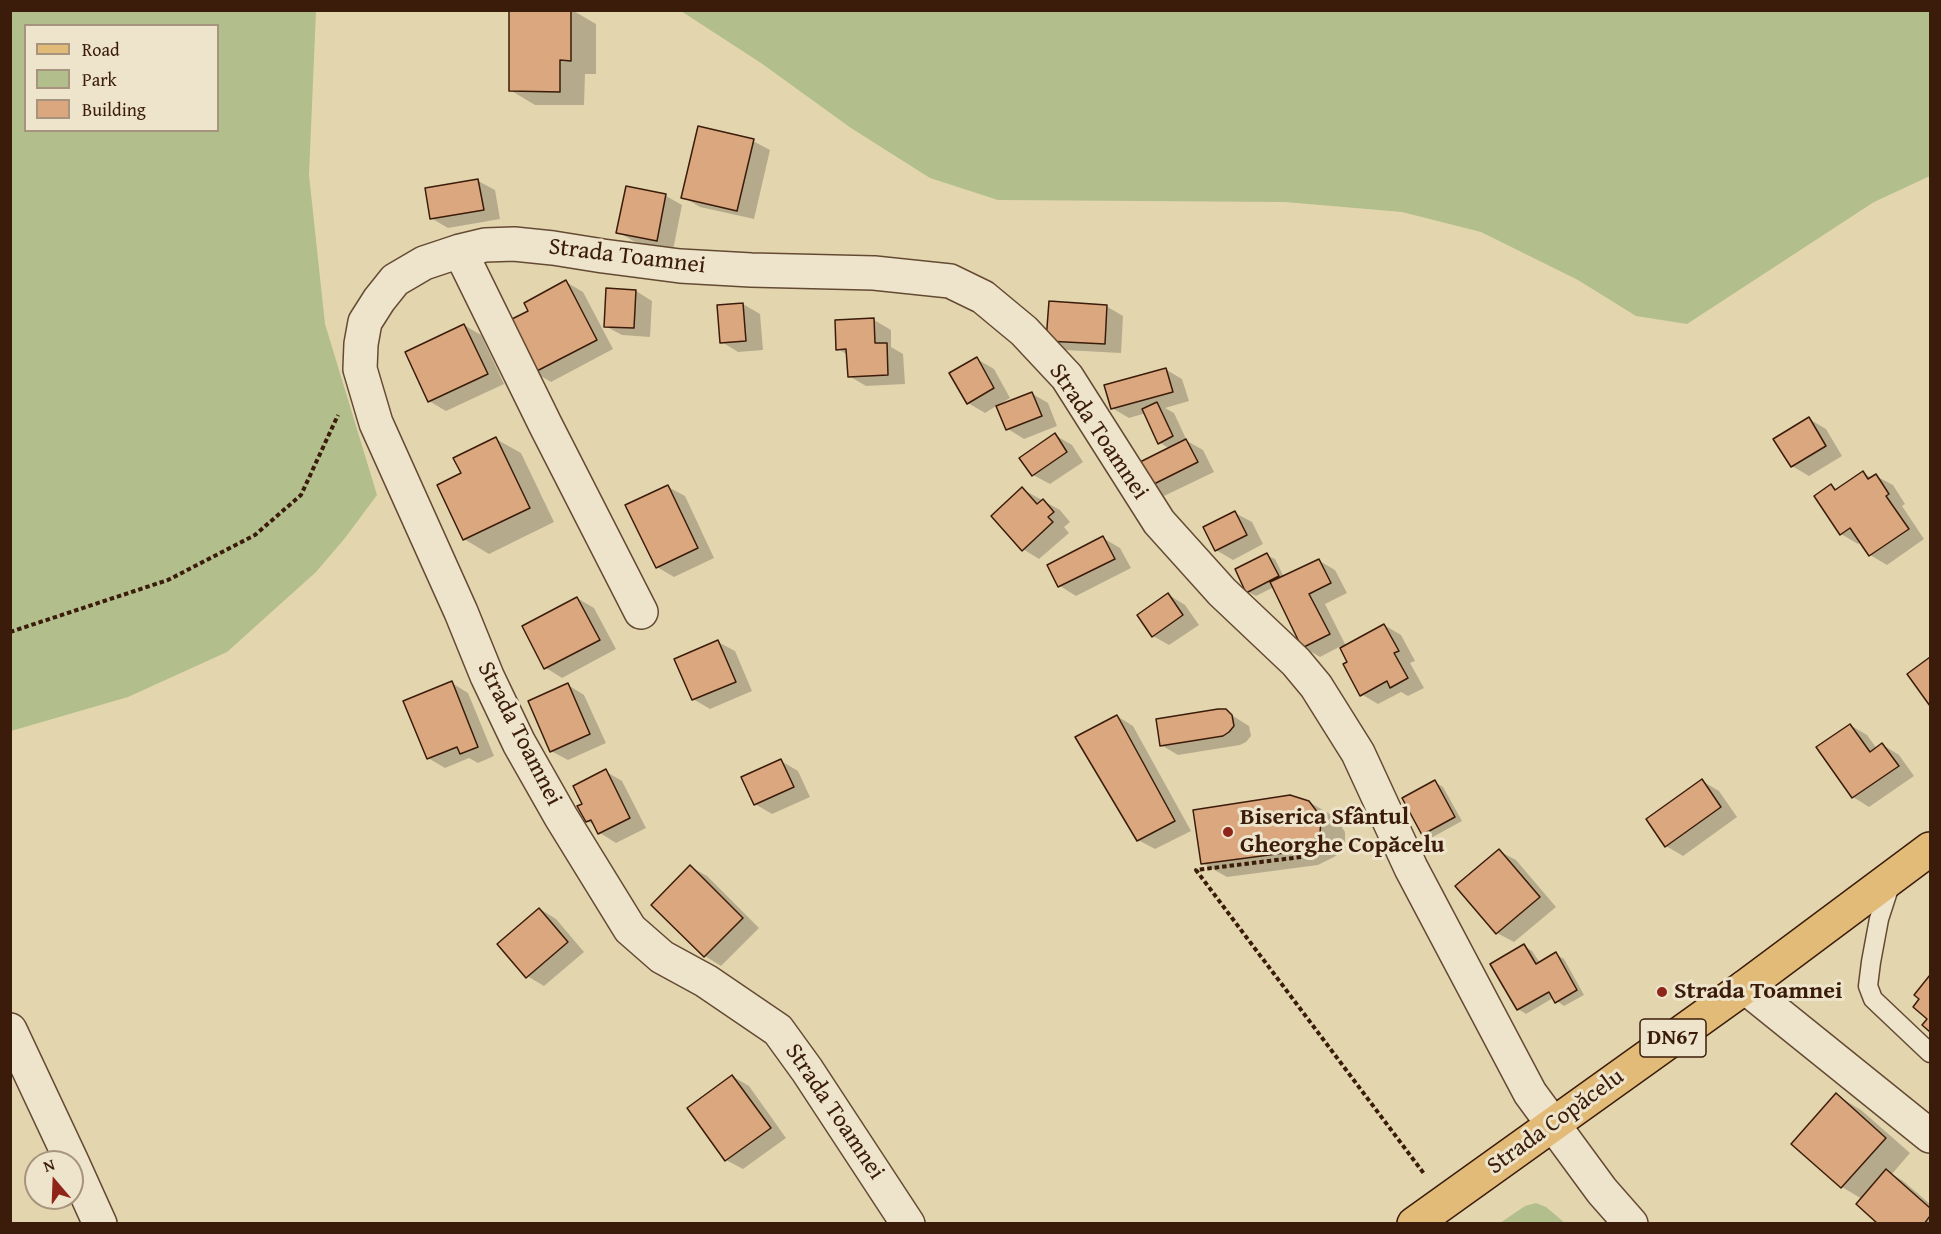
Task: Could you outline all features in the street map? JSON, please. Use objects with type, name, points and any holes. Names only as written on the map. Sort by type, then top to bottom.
[{"type":"main road","name":"Strada Copăcelu","points":[[1414,1224],[1745,987],[1930,849]]},
{"type":"street","name":"Strada Toamnei","points":[[908,1224],[807,1070],[778,1030],[706,981],[662,957],[630,930],[561,817],[510,724],[376,423],[360,369],[365,322],[395,280],[424,263],[460,250],[485,245],[514,244],[680,266],[874,273],[950,281],[984,297],[1024,332],[1067,377],[1159,522],[1222,592],[1296,662],[1316,686],[1358,753],[1411,868],[1530,1093],[1602,1191],[1631,1224]]},
{"type":"street","points":[[460,250],[641,612]]},
{"type":"street","points":[[1745,987],[1930,1136]]},
{"type":"street","points":[[10,1030],[66,1150]]},
{"type":"street","points":[[84,1189],[100,1224]]},
{"type":"lane","points":[[1893,877],[1879,919],[1870,962],[1868,986],[1873,999],[1930,1053]]},
{"type":"path","points":[[10,632],[168,580],[255,535],[301,495],[360,369]]},
{"type":"path","points":[[1300,857],[1196,870],[1445,1202]]},
{"type":"green space","points":[[11,10],[316,11],[309,175],[325,324],[377,495],[316,572],[227,652],[128,697],[11,731]]},
{"type":"green space","points":[[681,11],[1930,11],[1930,176],[1874,202],[1687,324],[1636,316],[1578,280],[1481,232],[1402,212],[1285,202],[998,200],[930,178],[851,128],[761,63]]},
{"type":"green space","points":[[1536,1203],[1546,1207],[1565,1223],[1500,1223],[1525,1206]]},
{"type":"building","points":[[509,10],[571,10],[571,61],[560,60],[560,92],[509,91]]},
{"type":"building","points":[[698,126],[754,139],[737,211],[681,198]]},
{"type":"building","points":[[478,179],[484,210],[430,219],[425,188]]},
{"type":"building","points":[[626,186],[666,194],[657,241],[616,233]]},
{"type":"building","points":[[566,280],[597,340],[533,373],[506,322],[528,311],[524,303]]},
{"type":"building","points":[[606,288],[636,290],[634,328],[604,327]]},
{"type":"building","points":[[1049,301],[1107,305],[1105,344],[1046,341]]},
{"type":"building","points":[[743,303],[746,341],[720,343],[717,305]]},
{"type":"building","points":[[874,318],[875,343],[887,343],[888,375],[848,377],[846,349],[836,350],[835,320]]},
{"type":"building","points":[[464,324],[488,374],[428,402],[405,352]]},
{"type":"building","points":[[977,357],[994,388],[967,404],[949,373]]},
{"type":"building","points":[[1166,368],[1173,392],[1111,409],[1104,385]]},
{"type":"building","points":[[1032,392],[1042,416],[1006,430],[996,406]]},
{"type":"building","points":[[1157,402],[1173,436],[1158,444],[1142,409]]},
{"type":"building","points":[[1809,417],[1826,446],[1791,467],[1773,439]]},
{"type":"building","points":[[1055,433],[1067,452],[1032,476],[1019,458]]},
{"type":"building","points":[[496,437],[530,508],[463,540],[437,485],[461,473],[453,458]]},
{"type":"building","points":[[1186,439],[1198,462],[1146,488],[1134,465]]},
{"type":"building","points":[[1863,471],[1868,479],[1876,474],[1889,494],[1886,496],[1909,529],[1869,556],[1850,528],[1840,535],[1814,496],[1831,484],[1835,490]]},
{"type":"building","points":[[668,485],[698,548],[656,568],[625,505]]},
{"type":"building","points":[[1022,487],[1037,504],[1043,499],[1054,512],[1048,517],[1053,522],[1022,551],[991,516]]},
{"type":"building","points":[[1235,511],[1247,535],[1215,551],[1203,527]]},
{"type":"building","points":[[1103,536],[1115,559],[1058,587],[1047,565]]},
{"type":"building","points":[[1267,553],[1279,576],[1246,593],[1235,569]]},
{"type":"building","points":[[1319,559],[1331,583],[1309,594],[1330,634],[1302,648],[1270,582]]},
{"type":"building","points":[[1168,593],[1183,615],[1152,637],[1137,615]]},
{"type":"building","points":[[577,597],[600,640],[544,669],[522,626]]},
{"type":"building","points":[[1384,624],[1399,651],[1394,653],[1408,678],[1390,688],[1387,681],[1360,696],[1343,664],[1347,662],[1340,648]]},
{"type":"building","points":[[718,640],[736,682],[692,700],[674,659]]},
{"type":"building","points":[[1930,657],[1930,706],[1907,674]]},
{"type":"building","points":[[452,681],[478,747],[460,754],[457,747],[427,759],[403,701]]},
{"type":"building","points":[[568,683],[590,734],[550,752],[528,701]]},
{"type":"building","points":[[1226,709],[1232,715],[1234,726],[1223,736],[1160,746],[1156,719]]},
{"type":"building","points":[[1117,715],[1175,821],[1137,841],[1075,737]]},
{"type":"building","points":[[1850,724],[1870,752],[1882,743],[1899,766],[1852,798],[1816,747]]},
{"type":"building","points":[[781,759],[794,787],[754,805],[741,777]]},
{"type":"building","points":[[606,769],[630,818],[598,834],[591,820],[586,822],[577,806],[582,804],[573,786]]},
{"type":"building","points":[[1702,779],[1721,807],[1665,847],[1646,819]]},
{"type":"building","points":[[1435,780],[1455,817],[1422,835],[1402,798]]},
{"type":"building","points":[[1290,795],[1309,801],[1321,817],[1320,835],[1309,844],[1292,852],[1201,864],[1193,810]]},
{"type":"building","points":[[1499,849],[1540,897],[1496,934],[1455,886]]},
{"type":"building","points":[[690,865],[743,918],[704,957],[651,905]]},
{"type":"building","points":[[539,908],[568,942],[526,978],[497,944]]},
{"type":"building","points":[[1524,944],[1536,964],[1556,952],[1577,990],[1555,1003],[1549,992],[1517,1010],[1490,964]]},
{"type":"building","points":[[1930,975],[1930,1032],[1922,1025],[1927,1019],[1913,1007],[1919,999],[1914,995]]},
{"type":"building","points":[[732,1075],[771,1128],[725,1161],[687,1108]]},
{"type":"building","points":[[1836,1093],[1886,1138],[1841,1188],[1791,1144]]},
{"type":"building","points":[[1886,1169],[1930,1208],[1930,1216],[1924,1224],[1878,1224],[1856,1204]]},
{"type":"place","name":"Biserica Sfântul Gheorghe Copăcelu","points":[[1228,832]]},
{"type":"place","name":"Strada Toamnei","points":[[1662,992]]}]
